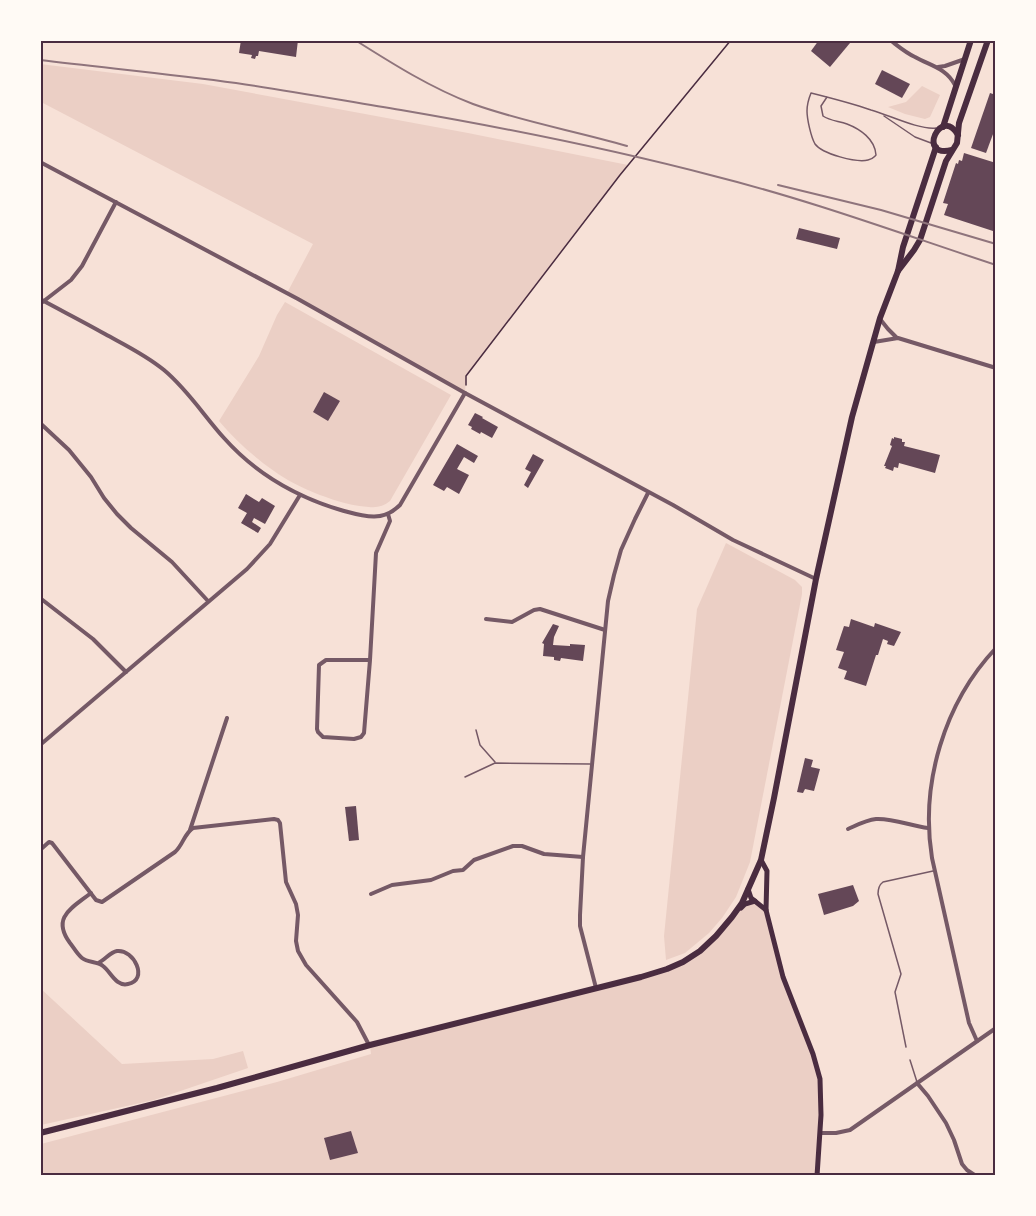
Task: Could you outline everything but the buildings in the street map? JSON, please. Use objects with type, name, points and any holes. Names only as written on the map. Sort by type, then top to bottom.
[{"type":"main road","points":[[40,1132],[653,974],[683,962],[706,946],[720,932],[742,903],[761,860],[816,579],[852,417],[880,318],[898,272],[903,247],[935,146],[934,134],[941,127],[957,87],[971,40]]},
{"type":"main road","points":[[898,272],[920,240],[946,161],[957,145],[959,123],[987,40]]},
{"type":"main road","points":[[941,127],[951,128],[958,136]]},
{"type":"main road","points":[[935,146],[942,151],[952,150]]},
{"type":"main road","points":[[761,860],[767,871],[766,910],[783,977],[818,1073],[821,1091],[817,1176]]},
{"type":"main road","points":[[748,889],[751,898],[766,910]]},
{"type":"main road","points":[[732,917],[745,904],[755,901]]},
{"type":"street","points":[[890,40],[912,56],[948,74],[957,87]]},
{"type":"street","points":[[936,67],[966,58]]},
{"type":"street","points":[[40,162],[287,293],[733,540],[816,579]]},
{"type":"street","points":[[116,202],[82,267],[70,280],[42,301],[153,361],[185,390],[237,451],[263,473],[300,495],[328,507],[363,516],[381,517],[388,514],[400,505],[465,393]]},
{"type":"street","points":[[880,318],[898,338],[996,368]]},
{"type":"street","points":[[873,343],[898,338]]},
{"type":"street","points":[[40,423],[69,450],[123,522],[172,562],[208,601]]},
{"type":"street","points":[[597,988],[579,915],[605,630],[608,601],[621,550],[648,493]]},
{"type":"street","points":[[41,744],[247,569],[270,544],[300,495]]},
{"type":"street","points":[[370,660],[326,660],[319,665],[317,729],[323,737],[354,739],[361,737],[364,733],[370,660],[376,553],[390,521],[388,514]]},
{"type":"street","points":[[40,598],[93,639],[126,672]]},
{"type":"street","points":[[486,619],[512,622],[540,609],[605,630]]},
{"type":"street","points":[[977,1041],[968,1020],[930,848],[928,828],[933,770],[948,723],[967,684],[996,648]]},
{"type":"street","points":[[40,850],[49,842],[52,843],[91,893],[98,901],[103,902],[178,850],[189,830],[227,718]]},
{"type":"street","points":[[189,830],[244,821],[273,819],[279,821],[286,882],[296,904],[298,915],[296,941],[299,955],[357,1022],[369,1046]]},
{"type":"street","points":[[848,829],[877,819],[928,828]]},
{"type":"street","points":[[371,894],[392,885],[431,880],[453,871],[463,870],[474,860],[513,846],[522,846],[544,854],[583,857]]},
{"type":"street","points":[[91,893],[65,914],[62,922],[65,936],[81,957],[98,963],[117,981],[129,984],[138,977],[137,964],[129,954],[123,951],[113,952],[98,963]]},
{"type":"street","points":[[820,1133],[850,1130],[996,1028]]},
{"type":"street","points":[[917,1083],[946,1123],[962,1164],[975,1175]]},
{"type":"lane","points":[[827,97],[821,106],[823,116],[855,127],[866,134],[876,150],[876,155],[868,160],[850,159],[820,149],[816,144],[811,135],[807,111],[811,93],[827,97],[881,113],[924,128],[941,127]]},
{"type":"lane","points":[[881,113],[915,137],[935,146]]},
{"type":"lane","points":[[476,730],[480,745],[495,763]]},
{"type":"lane","points":[[465,777],[495,763],[592,764]]},
{"type":"lane","points":[[906,1047],[895,992],[901,974],[878,888],[884,882],[935,870]]},
{"type":"lane","points":[[910,1060],[917,1083]]},
{"type":"path","points":[[465,393],[466,376],[620,175],[731,40]]},
{"type":"shaded area","points":[[40,64],[203,84],[628,165],[466,376],[465,393],[287,293],[313,244],[41,102]]},
{"type":"shaded area","points":[[922,86],[940,95],[930,117],[925,119],[888,107],[906,102]]},
{"type":"shaded area","points":[[285,302],[451,395],[390,501],[385,504],[378,507],[358,506],[319,495],[294,483],[252,454],[219,421],[259,356]]},
{"type":"shaded area","points":[[726,543],[795,580],[802,587],[802,594],[750,862],[736,897],[722,918],[709,933],[685,953],[666,960],[664,936],[697,609]]},
{"type":"shaded area","points":[[755,901],[766,910],[776,949],[820,1079],[817,1175],[41,1176],[41,1144],[277,1082],[371,1054],[370,1045],[626,981],[689,958],[743,906]]},
{"type":"shaded area","points":[[40,988],[122,1064],[213,1059],[243,1051],[248,1068],[154,1100],[41,1125]]},
{"type":"railway","points":[[355,40],[398,67],[457,98],[511,116],[627,146]]},
{"type":"railway","points":[[40,60],[277,89],[440,117],[597,148],[750,185],[996,265]]},
{"type":"railway","points":[[778,185],[881,210],[996,244]]}]
